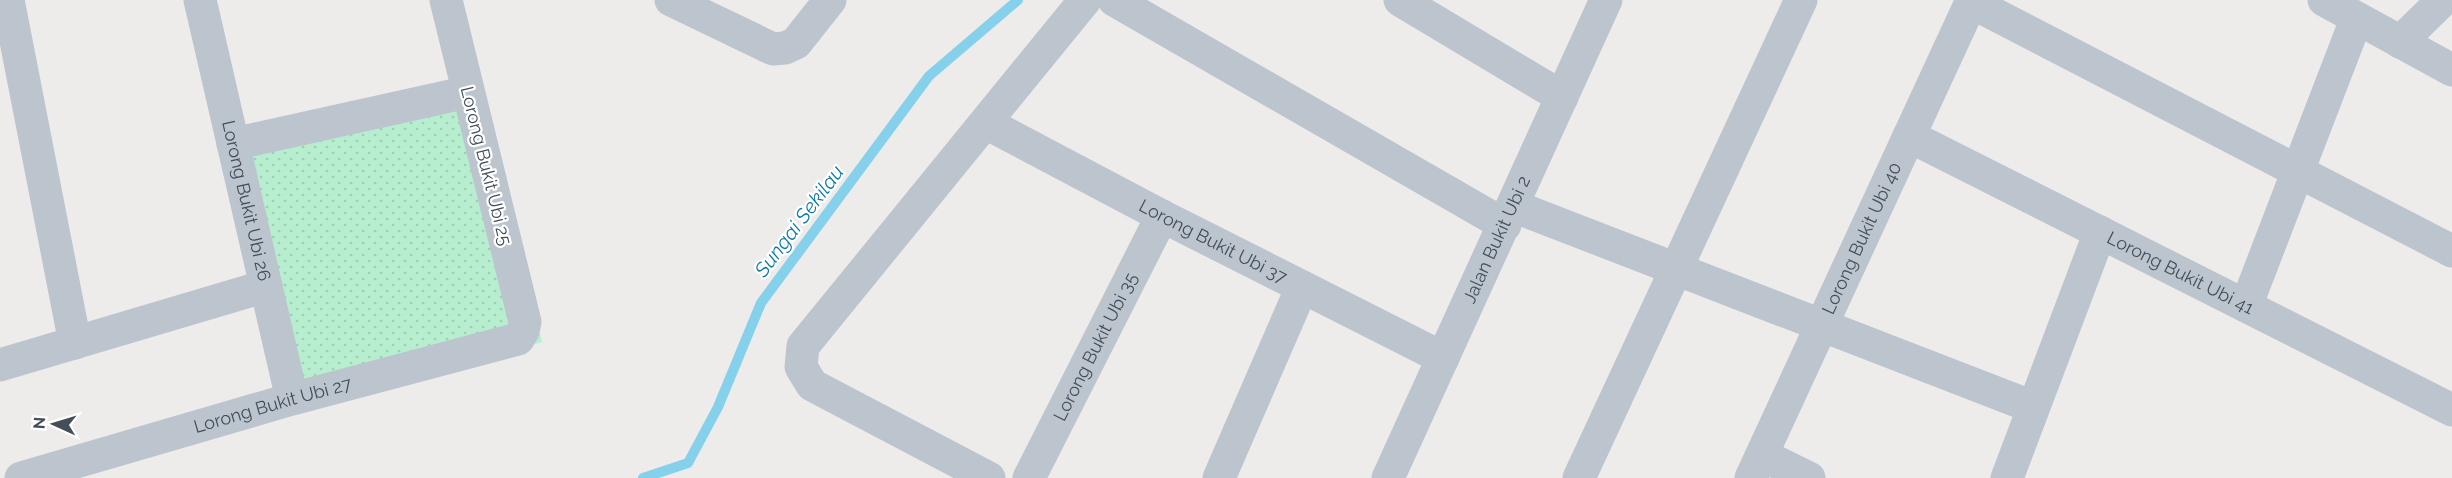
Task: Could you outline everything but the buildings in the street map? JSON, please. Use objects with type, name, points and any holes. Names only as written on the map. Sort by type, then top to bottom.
[{"type":"street","points":[[8,0],[75,343]]},
{"type":"street","name":"Lorong Bukit Ubi 26","points":[[200,0],[292,399]]},
{"type":"street","name":"Lorong Bukit Ubi 25","points":[[446,0],[525,322],[524,331]]},
{"type":"street","points":[[671,0],[773,49],[785,48],[796,43],[830,0]]},
{"type":"street","points":[[989,478],[812,385],[801,367],[803,346],[1085,0]]},
{"type":"street","points":[[1114,0],[1509,215],[1675,270],[2033,407]]},
{"type":"street","points":[[1400,0],[1562,97]]},
{"type":"street","name":"Jalan Bukit Ubi 2","points":[[1388,478],[1606,0]]},
{"type":"street","points":[[1579,478],[1801,0]]},
{"type":"street","points":[[2325,0],[2356,20],[2452,70]]},
{"type":"street","points":[[2400,42],[2443,0]]},
{"type":"street","points":[[1972,1],[2452,251]]},
{"type":"street","name":"Lorong Bukit Ubi 40","points":[[1757,466],[1972,1]]},
{"type":"street","points":[[2246,306],[2356,20]]},
{"type":"street","points":[[233,144],[468,92]]},
{"type":"street","name":"Lorong Bukit Ubi 37","points":[[986,123],[1162,216],[1443,358]]},
{"type":"street","name":"Lorong Bukit Ubi 41","points":[[1909,136],[2452,410]]},
{"type":"street","name":"Lorong Bukit Ubi 35","points":[[1029,478],[1162,216]]},
{"type":"street","points":[[2007,478],[2100,232]]},
{"type":"street","points":[[0,365],[266,286]]},
{"type":"street","points":[[1219,478],[1302,287]]},
{"type":"street","name":"Lorong Bukit Ubi 27","points":[[21,478],[292,399],[518,339],[524,331]]},
{"type":"street","points":[[1757,466],[1809,478]]},
{"type":"green space","points":[[485,102],[542,342],[309,409],[250,155]]},
{"type":"waterway","name":"Sungai Sekilau","points":[[643,478],[688,463],[718,407],[761,303],[929,76],[1018,0]]}]
